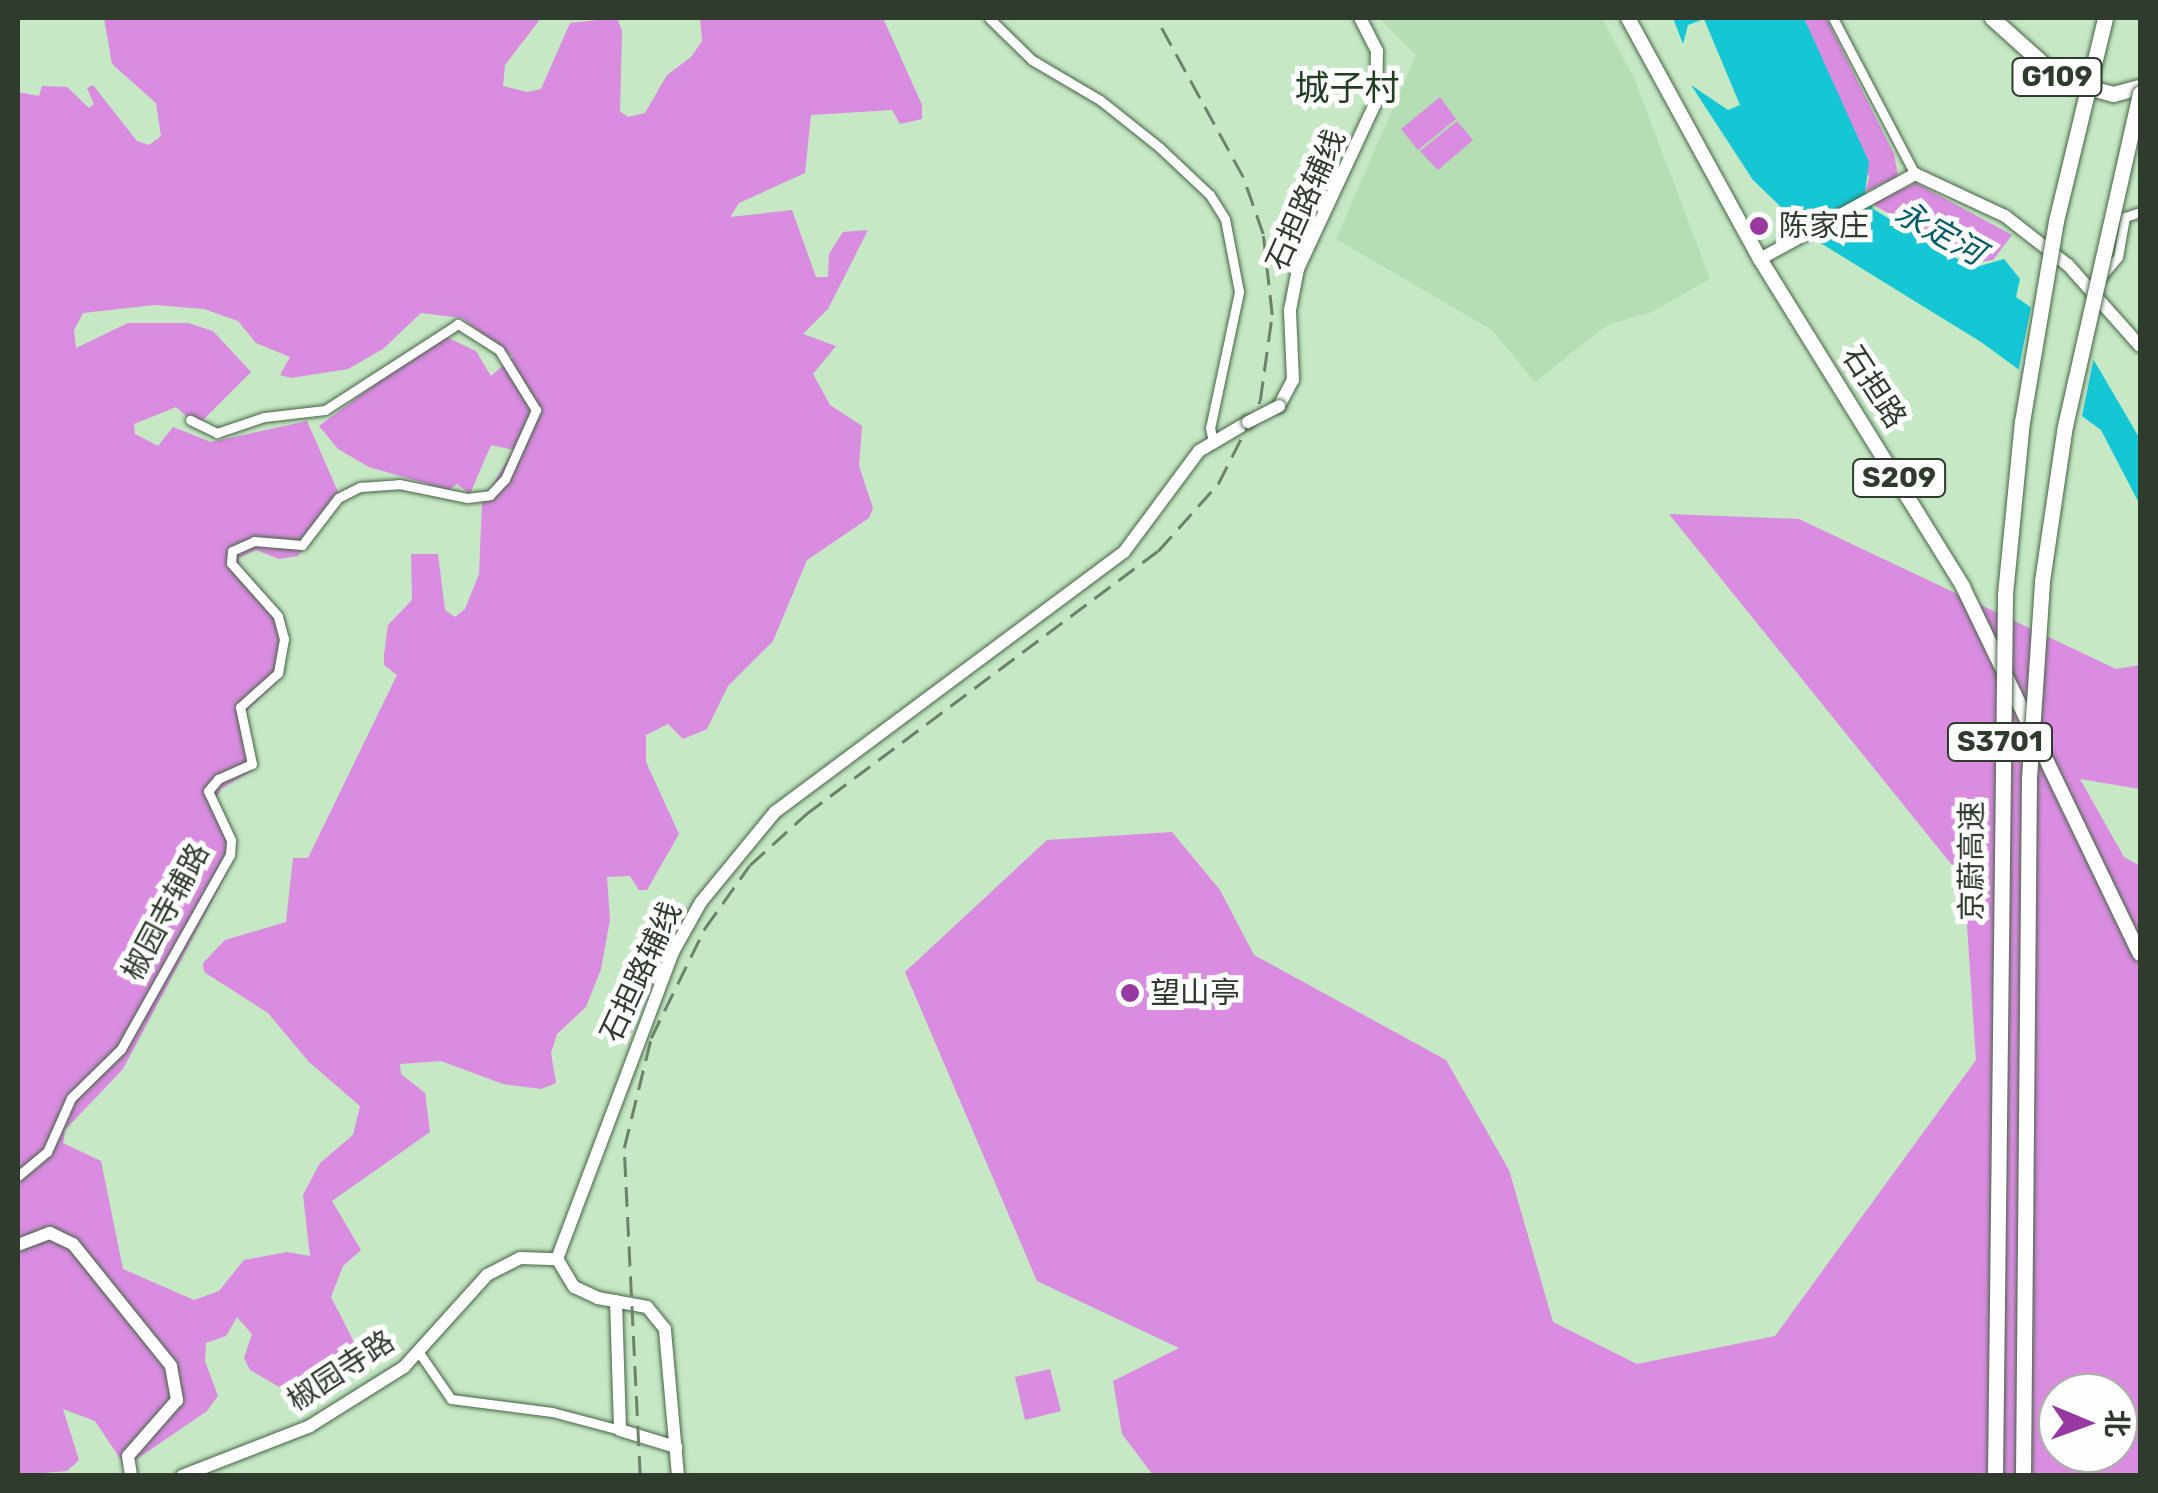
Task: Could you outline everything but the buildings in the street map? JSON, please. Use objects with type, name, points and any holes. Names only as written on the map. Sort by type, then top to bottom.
[{"type":"highway","name":"G109","points":[[1992,18],[2060,80],[2113,94],[2140,90]]},
{"type":"highway","name":"京蔚高速","points":[[1994,1476],[2005,594],[2022,422],[2053,239],[2105,18]]},
{"type":"highway","name":"京蔚高速","points":[[2023,1476],[2028,778],[2042,581],[2068,408],[2140,90]]},
{"type":"main road","name":"石担路辅线","points":[[557,1259],[652,999],[701,902],[732,860],[776,812],[827,771],[1124,552],[1213,441],[1279,406],[1293,380],[1290,310],[1298,269],[1376,102],[1377,51],[1360,18]]},
{"type":"main road","name":"石担路","points":[[1628,18],[1760,260],[1963,587],[2140,954]]},
{"type":"main road","points":[[1760,260],[1915,174],[2006,216],[2068,265],[2140,346]]},
{"type":"main road","points":[[18,1245],[50,1233],[73,1244],[171,1366],[177,1400],[128,1456],[131,1476]]},
{"type":"main road","name":"椒园寺路","points":[[182,1476],[310,1426],[404,1368],[488,1275],[520,1258],[557,1259]]},
{"type":"main road","points":[[557,1259],[574,1287],[647,1307],[665,1329],[678,1476]]},
{"type":"main road","points":[[616,1301],[620,1430],[676,1447]]},
{"type":"street","points":[[988,18],[1032,60],[1100,100],[1159,147],[1210,195],[1226,219],[1239,292],[1210,428],[1213,441]]},
{"type":"street","points":[[1833,18],[1915,174]]},
{"type":"street","points":[[2090,291],[2118,257],[2125,217],[2140,212]]},
{"type":"street","name":"椒园寺辅路","points":[[18,1176],[47,1152],[72,1098],[121,1049],[230,855],[230,840],[208,791],[218,778],[252,764],[240,707],[278,673],[284,638],[278,616],[230,563],[232,551],[254,541],[302,545],[338,498],[360,486],[399,484],[467,498],[490,495],[505,479],[536,410],[499,350],[458,324],[325,410],[264,418],[217,434],[190,420]]},
{"type":"street","points":[[418,1351],[451,1399],[552,1412],[620,1430]]},
{"type":"shaded area","points":[[104,18],[541,18],[505,65],[503,86],[527,92],[541,89],[570,23],[617,18],[622,31],[620,111],[628,117],[645,113],[667,75],[691,57],[702,41],[700,18],[883,18],[922,105],[922,119],[900,124],[892,110],[811,115],[805,173],[739,203],[730,217],[792,210],[816,277],[828,277],[829,254],[843,232],[868,230],[828,309],[803,334],[836,346],[813,374],[830,405],[862,426],[859,466],[873,508],[869,518],[807,560],[773,641],[728,686],[707,729],[683,739],[668,724],[646,735],[646,762],[679,834],[647,890],[639,890],[630,876],[607,877],[610,920],[601,969],[586,1007],[557,1034],[551,1053],[556,1083],[541,1089],[503,1084],[441,1061],[400,1064],[401,1074],[425,1093],[430,1132],[332,1201],[361,1250],[343,1266],[331,1297],[356,1346],[346,1366],[293,1395],[250,1370],[244,1358],[252,1334],[237,1317],[226,1336],[206,1343],[205,1361],[218,1396],[207,1411],[134,1461],[121,1460],[95,1421],[63,1409],[79,1460],[67,1471],[18,1475],[18,92],[39,96],[42,86],[67,87],[89,108],[94,104],[87,88],[93,85],[137,141],[149,145],[161,136],[156,103],[112,64]],"holes":[[[155,305],[204,309],[238,321],[256,343],[290,357],[280,375],[291,378],[348,369],[383,349],[421,313],[462,318],[513,357],[491,376],[476,351],[442,335],[319,426],[338,449],[369,467],[449,490],[457,484],[470,494],[491,445],[513,450],[482,503],[479,574],[465,609],[455,617],[445,610],[438,554],[411,554],[412,600],[388,625],[384,655],[384,665],[397,675],[308,858],[293,858],[286,922],[225,940],[203,963],[204,972],[268,1013],[309,1062],[360,1106],[353,1135],[320,1163],[303,1195],[310,1256],[287,1252],[244,1260],[219,1291],[194,1300],[123,1269],[101,1161],[63,1143],[65,1130],[123,1069],[232,859],[215,801],[221,789],[251,771],[244,713],[277,682],[281,629],[267,601],[239,568],[239,558],[256,550],[279,559],[298,556],[342,501],[307,421],[211,442],[173,427],[158,446],[135,434],[134,424],[176,407],[197,426],[251,372],[213,331],[188,323],[128,323],[76,348],[74,330],[83,313]]]},
{"type":"shaded area","points":[[1379,18],[1602,18],[1635,80],[1710,279],[1652,312],[1607,325],[1535,382],[1492,330],[1336,239],[1416,55]]},
{"type":"shaded area","points":[[1804,18],[1826,18],[1894,154],[1898,176],[1865,192],[1869,178]]},
{"type":"shaded area","points":[[1440,97],[1456,119],[1418,150],[1401,129]]},
{"type":"shaded area","points":[[1457,121],[1473,140],[1438,170],[1420,151]]},
{"type":"shaded area","points":[[1916,183],[2012,235],[1993,260],[1975,263],[1872,204]]},
{"type":"shaded area","points":[[1669,514],[1799,519],[2116,669],[2140,665],[2140,789],[2080,779],[2124,857],[2140,866],[2140,1475],[1153,1475],[1122,1434],[1113,1381],[1179,1348],[1037,1281],[905,972],[1047,840],[1172,832],[1220,890],[1254,955],[1446,1060],[1509,1170],[1553,1322],[1637,1364],[1775,1336],[1976,1060],[1964,880]]},
{"type":"shaded area","points":[[1050,1369],[1061,1411],[1025,1420],[1015,1377]]},
{"type":"water","points":[[1673,18],[1804,18],[1869,162],[1865,192],[1873,209],[1973,268],[2004,259],[2020,279],[2016,297],[2085,345],[2140,439],[2140,505],[2101,430],[1981,342],[1814,239],[1753,180],[1691,85],[1728,110],[1740,105],[1704,19],[1688,25],[1683,44]]},
{"type":"pier","points":[[2032,302],[2095,352],[2081,421],[2018,373]]},
{"type":"railway","points":[[640,1476],[624,1148],[651,1038],[705,928],[750,865],[806,814],[1158,551],[1218,484],[1260,401],[1272,315],[1263,234],[1243,177],[1156,18]]},
{"type":"place","name":"陈家庄","points":[[1759,226]]},
{"type":"place","name":"望山亭","points":[[1130,993]]},
{"type":"district","name":"城子村","points":[[1347,88]]},
{"type":"water label","name":"永定河","points":[[1940,233]]}]
